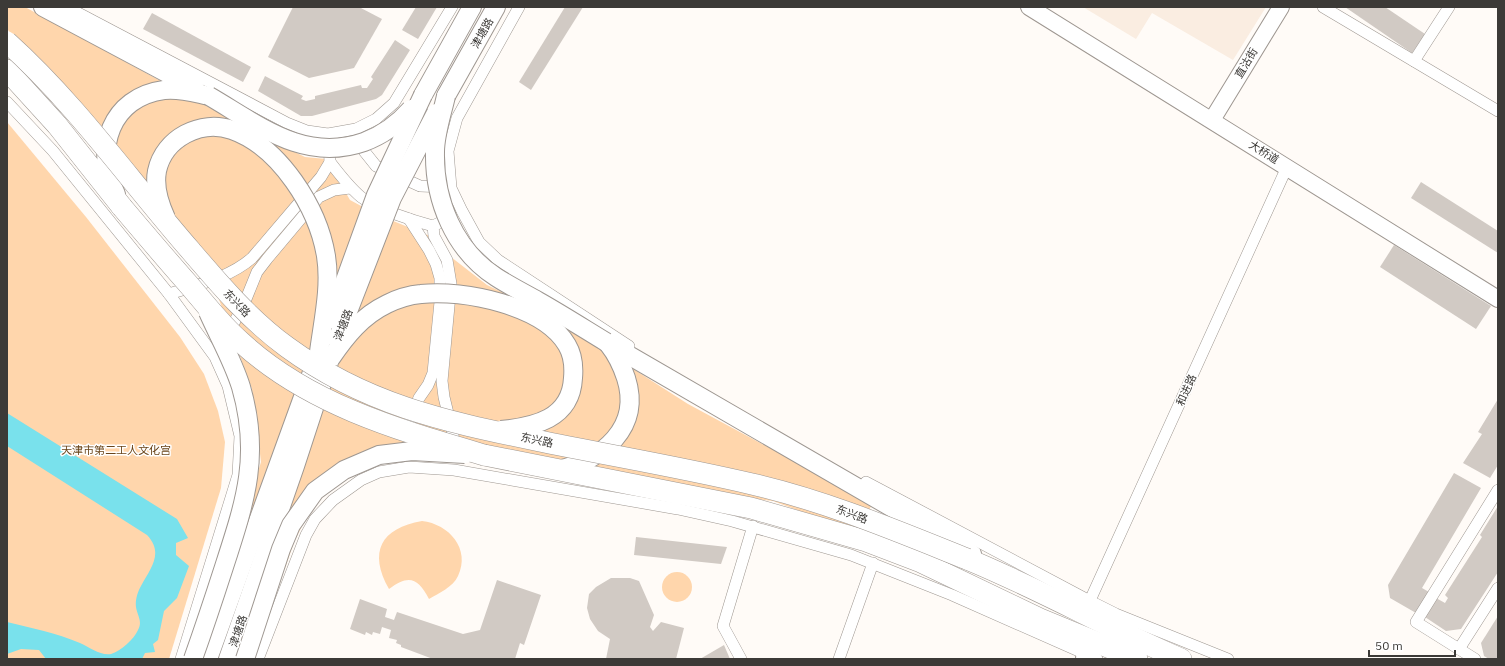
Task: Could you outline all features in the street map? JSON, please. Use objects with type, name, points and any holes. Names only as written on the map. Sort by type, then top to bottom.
[{"type":"highway","name":"东兴路","points":[[7,42],[54,89],[91,130],[229,296],[256,322],[288,347],[320,369],[372,396],[407,410],[490,431],[757,484],[827,505],[1087,607],[1181,659]]},
{"type":"highway","name":"东兴路","points":[[7,70],[57,125],[122,207],[202,301],[228,329],[262,360],[292,381],[315,394],[391,427],[484,455],[556,470],[582,468],[751,508],[866,541],[921,562],[1040,619],[1094,652],[1137,659]]},
{"type":"highway","points":[[1087,607],[1116,614]]},
{"type":"main road","points":[[43,7],[210,96],[287,140],[313,148],[344,147],[358,144],[382,134],[399,122],[423,95]]},
{"type":"main road","name":"津塘路","points":[[228,659],[295,466],[325,355],[376,195],[423,95],[472,7]]},
{"type":"main road","name":"津塘路","points":[[208,659],[325,355],[392,198],[416,150],[496,7]]},
{"type":"main road","points":[[122,207],[111,185],[105,158],[108,139],[115,121],[123,109],[133,101],[150,94],[171,90],[210,96]]},
{"type":"main road","points":[[446,96],[435,151],[435,173],[439,199],[447,219],[460,240],[473,257],[495,276],[606,342],[943,536],[1002,574]]},
{"type":"main road","points":[[172,229],[158,199],[156,185],[157,170],[162,158],[177,139],[197,128],[221,128],[238,133],[266,150],[278,162],[300,191],[316,221],[322,239],[327,274],[325,355]]},
{"type":"main road","points":[[325,355],[358,323],[371,313],[387,304],[407,296],[433,293],[463,295],[500,304],[524,312],[549,326],[567,345],[572,356],[574,370],[572,390],[561,409],[545,421],[524,428],[490,431]]},
{"type":"main road","points":[[193,659],[243,509],[250,460],[249,430],[241,388],[236,373],[202,301]]},
{"type":"main road","points":[[582,468],[614,440],[626,419],[628,410],[629,391],[624,372],[617,357],[606,342]]},
{"type":"main road","points":[[245,659],[281,549],[291,525],[315,491],[344,470],[379,455],[412,451],[484,455]]},
{"type":"street","points":[[67,7],[287,123],[307,131],[328,134],[356,128],[376,119],[394,103],[452,7]]},
{"type":"street","points":[[519,7],[457,118],[448,151],[451,188],[462,212],[479,242],[498,260],[637,351],[1087,607]]},
{"type":"street","name":"大桥道","points":[[1029,7],[1498,299]]},
{"type":"street","name":"直沽街","points":[[1212,120],[1281,7]]},
{"type":"street","points":[[1323,7],[1498,112]]},
{"type":"street","points":[[1414,61],[1449,7]]},
{"type":"street","points":[[7,102],[53,151],[169,294],[215,357],[233,400],[240,436],[238,475],[181,659]]},
{"type":"street","points":[[356,128],[364,151],[376,166],[420,186],[451,188]]},
{"type":"street","points":[[328,134],[330,162],[350,188],[363,199],[409,219],[433,226],[462,212]]},
{"type":"street","points":[[169,294],[241,268],[252,258],[321,177],[330,162]]},
{"type":"street","name":"和进路","points":[[1087,607],[1287,167]]},
{"type":"street","points":[[215,357],[244,304],[257,272],[267,259],[319,197],[334,190],[350,188]]},
{"type":"street","points":[[409,219],[429,250],[436,264],[440,278],[440,302],[433,373],[428,385],[418,398],[410,419],[409,467]]},
{"type":"street","points":[[433,226],[434,236],[447,260],[451,284],[442,381],[444,397],[454,434],[454,470]]},
{"type":"street","points":[[258,659],[306,535],[315,519],[333,500],[346,489],[361,480],[379,472],[409,467],[454,470],[678,510],[753,526],[873,563],[1094,652]]},
{"type":"street","points":[[1475,659],[1416,622],[1498,491]]},
{"type":"street","points":[[741,659],[723,626],[753,526]]},
{"type":"street","points":[[839,659],[873,563]]},
{"type":"street","points":[[1459,649],[1498,588]]},
{"type":"street","points":[[1116,614],[1228,659]]},
{"type":"shaded area","points":[[1083,7],[1266,7],[1233,60],[1152,13],[1136,39]]},
{"type":"green space","points":[[7,7],[25,7],[258,134],[305,157],[326,159],[350,200],[376,214],[430,236],[451,257],[487,285],[544,312],[688,404],[872,503],[861,534],[773,501],[691,491],[486,453],[405,458],[376,464],[350,475],[325,492],[308,514],[294,542],[285,568],[234,549],[261,462],[252,389],[200,248],[87,112],[7,29]]},
{"type":"green space","name":"天津市第二工人文化宫","points":[[7,122],[86,217],[180,337],[204,374],[218,411],[225,442],[221,488],[169,659],[7,659]]},
{"type":"green space","points":[[422,521],[441,527],[449,533],[455,540],[462,556],[461,566],[456,580],[429,599],[421,586],[412,580],[402,581],[389,589],[383,576],[379,553],[382,544],[388,536],[397,529],[408,524]]},
{"type":"green space","points":[[677,572],[688,576],[692,587],[688,598],[677,602],[666,598],[662,587],[666,576]]},
{"type":"water","points":[[7,413],[177,519],[188,538],[176,543],[176,555],[189,566],[177,598],[164,611],[158,640],[153,644],[155,652],[145,653],[142,659],[46,659],[39,650],[21,649],[7,654],[7,622],[62,636],[103,654],[111,654],[119,650],[130,641],[139,627],[140,621],[136,607],[136,599],[140,588],[152,567],[155,548],[147,535],[7,446]]},
{"type":"building","points":[[293,7],[359,7],[382,19],[354,68],[309,78],[268,57]]},
{"type":"building","points":[[416,7],[437,7],[418,39],[402,30]]},
{"type":"building","points":[[565,7],[583,7],[531,90],[519,82]]},
{"type":"building","points":[[1345,7],[1385,7],[1425,34],[1412,53]]},
{"type":"building","points":[[152,13],[251,67],[243,82],[143,29]]},
{"type":"building","points":[[395,40],[410,50],[382,95],[376,99],[312,116],[301,116],[258,91],[265,76],[303,96],[301,99],[306,101],[315,99],[315,96],[361,85],[362,88],[367,88],[373,79],[371,77]]},
{"type":"building","points":[[1421,182],[1498,231],[1498,253],[1411,198]]},
{"type":"building","points":[[1394,245],[1491,306],[1476,329],[1380,267]]},
{"type":"building","points":[[1498,399],[1498,465],[1490,478],[1463,463],[1482,434],[1478,432]]},
{"type":"building","points":[[1454,473],[1481,488],[1422,588],[1429,592],[1416,613],[1390,598],[1388,585]]},
{"type":"building","points":[[1498,506],[1498,572],[1461,629],[1446,631],[1425,617],[1436,598],[1445,603],[1448,598],[1445,595],[1482,537],[1480,535]]},
{"type":"building","points":[[636,537],[727,547],[721,564],[634,555]]},
{"type":"building","points":[[611,578],[630,578],[639,581],[654,615],[650,627],[653,631],[661,622],[684,628],[676,659],[606,659],[610,639],[598,631],[590,619],[587,608],[589,594],[596,587]]},
{"type":"building","points":[[497,580],[541,595],[524,645],[520,643],[515,659],[433,659],[401,647],[401,645],[396,643],[397,640],[389,638],[391,630],[382,627],[380,634],[373,632],[372,635],[366,632],[365,635],[350,629],[360,599],[387,609],[385,617],[394,620],[397,612],[463,634],[480,630]]},
{"type":"building","points":[[1498,616],[1498,659],[1489,659],[1484,656],[1481,643]]},
{"type":"building","points":[[724,645],[730,659],[700,659]]}]
